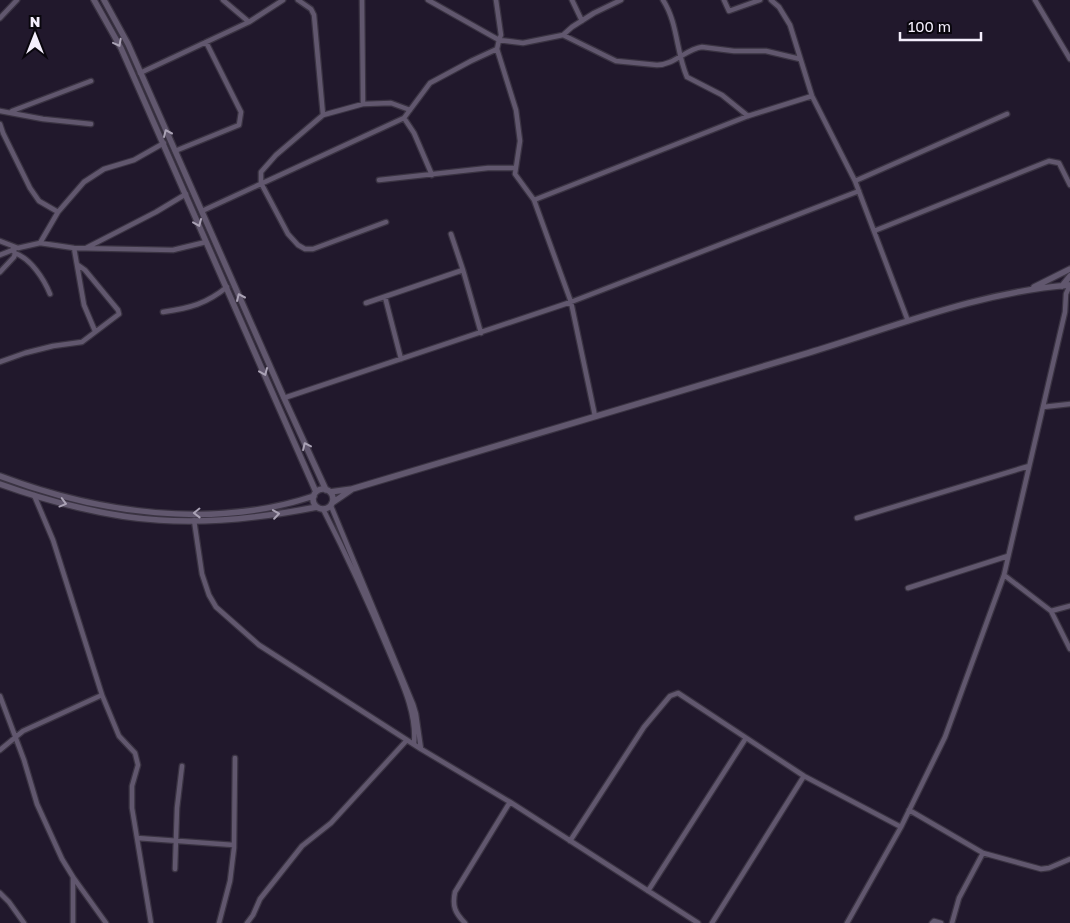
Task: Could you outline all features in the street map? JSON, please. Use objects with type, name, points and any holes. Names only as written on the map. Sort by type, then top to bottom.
[{"type":"street","points":[[0,17],[17,0]]},
{"type":"street","points":[[94,0],[121,48],[164,143],[315,494],[314,500],[352,567],[413,715],[414,744]]},
{"type":"street","points":[[104,0],[128,44],[284,398],[328,491],[333,497],[332,504],[413,704],[421,749]]},
{"type":"street","points":[[223,0],[249,22]]},
{"type":"street","points":[[140,73],[249,22],[284,0]]},
{"type":"street","points":[[298,0],[311,9],[314,15],[323,115]]},
{"type":"street","points":[[362,0],[363,104]]},
{"type":"street","points":[[428,0],[499,40],[523,43],[563,35],[582,21],[621,0]]},
{"type":"street","points":[[496,0],[500,34],[497,50],[516,110],[520,141],[515,174],[534,200],[571,302],[595,416]]},
{"type":"street","points":[[572,0],[582,21]]},
{"type":"street","points":[[663,0],[668,7],[687,77],[722,95],[748,116]]},
{"type":"street","points":[[724,0],[729,11],[760,0]]},
{"type":"street","points":[[771,0],[779,7],[790,25],[812,96],[855,181],[908,321]]},
{"type":"street","points":[[1034,0],[1070,58]]},
{"type":"street","points":[[563,35],[616,61],[663,65],[697,47],[734,51],[766,51],[800,59]]},
{"type":"street","points":[[175,151],[239,125],[241,121],[241,112],[206,42]]},
{"type":"street","points":[[202,211],[404,118],[430,83],[470,61],[497,50]]},
{"type":"street","points":[[8,112],[91,82]]},
{"type":"street","points":[[534,200],[748,116],[812,96]]},
{"type":"street","points":[[386,222],[313,249],[305,249],[298,245],[288,234],[261,184],[261,172],[276,155],[323,115],[363,104],[391,103],[410,110]]},
{"type":"street","points":[[0,112],[91,124]]},
{"type":"street","points":[[855,181],[1007,114]]},
{"type":"street","points":[[404,118],[414,133],[432,175]]},
{"type":"street","points":[[0,124],[30,188],[39,201],[58,212]]},
{"type":"street","points":[[40,243],[58,212],[84,182],[104,170],[134,160],[164,143]]},
{"type":"street","points":[[874,231],[1049,161],[1059,163],[1070,185]]},
{"type":"street","points":[[379,180],[488,168],[515,168]]},
{"type":"street","points":[[284,398],[571,302],[859,191]]},
{"type":"street","points":[[86,248],[156,212],[186,194]]},
{"type":"street","points":[[451,234],[481,332]]},
{"type":"street","points":[[0,241],[18,248]]},
{"type":"street","points":[[0,255],[14,252],[18,248],[40,243],[74,248],[173,250],[206,242]]},
{"type":"street","points":[[74,248],[84,305],[95,331]]},
{"type":"street","points":[[0,272],[14,257],[14,252]]},
{"type":"street","points":[[14,252],[40,274],[50,294]]},
{"type":"street","points":[[0,362],[53,346],[82,342],[119,314],[85,270],[78,265]]},
{"type":"street","points":[[1029,290],[1070,269]]},
{"type":"street","points":[[366,303],[463,270]]},
{"type":"street","points":[[1062,286],[1070,276]]},
{"type":"street","points":[[0,476],[46,491],[122,510],[183,514],[245,511],[278,506],[323,490],[352,489],[989,298],[1029,290],[1070,285]]},
{"type":"street","points":[[847,923],[901,827],[945,737],[1004,575],[1065,312],[1066,294],[1070,285]]},
{"type":"street","points":[[1062,286],[1066,294]]},
{"type":"street","points":[[163,312],[185,309],[205,303],[227,287]]},
{"type":"street","points":[[385,297],[401,359]]},
{"type":"street","points":[[1043,407],[1070,404]]},
{"type":"street","points":[[857,518],[1029,466]]},
{"type":"street","points":[[0,484],[34,495],[124,516],[160,520],[257,517],[320,508],[332,504],[352,489]]},
{"type":"street","points":[[34,495],[53,540],[102,695],[119,736],[135,753],[138,765],[132,786],[132,808],[151,923]]},
{"type":"street","points":[[194,520],[202,574],[209,595],[216,607],[259,645],[421,749],[510,802],[698,923]]},
{"type":"street","points":[[908,588],[1008,556]]},
{"type":"street","points":[[1004,575],[1051,611],[1070,649]]},
{"type":"street","points":[[1051,611],[1070,606]]},
{"type":"street","points":[[570,841],[644,728],[673,694],[678,693],[804,776],[901,827]]},
{"type":"street","points":[[0,750],[23,731],[102,695]]},
{"type":"street","points":[[0,696],[16,738],[37,804],[62,859],[106,923]]},
{"type":"street","points":[[648,891],[746,738]]},
{"type":"street","points":[[247,923],[260,899],[302,846],[330,823],[407,740]]},
{"type":"street","points":[[219,923],[230,881],[234,845],[235,758]]},
{"type":"street","points":[[175,869],[177,808],[182,766]]},
{"type":"street","points":[[712,923],[804,776]]},
{"type":"street","points":[[465,923],[456,915],[453,899],[455,892],[510,802]]},
{"type":"street","points":[[909,810],[984,853],[1041,869],[1049,868],[1070,859]]},
{"type":"street","points":[[137,838],[234,845]]},
{"type":"street","points":[[952,923],[959,898],[984,853]]},
{"type":"street","points":[[73,877],[73,923]]},
{"type":"street","points":[[0,893],[24,923]]},
{"type":"street","points":[[932,923],[934,921],[941,923]]}]
